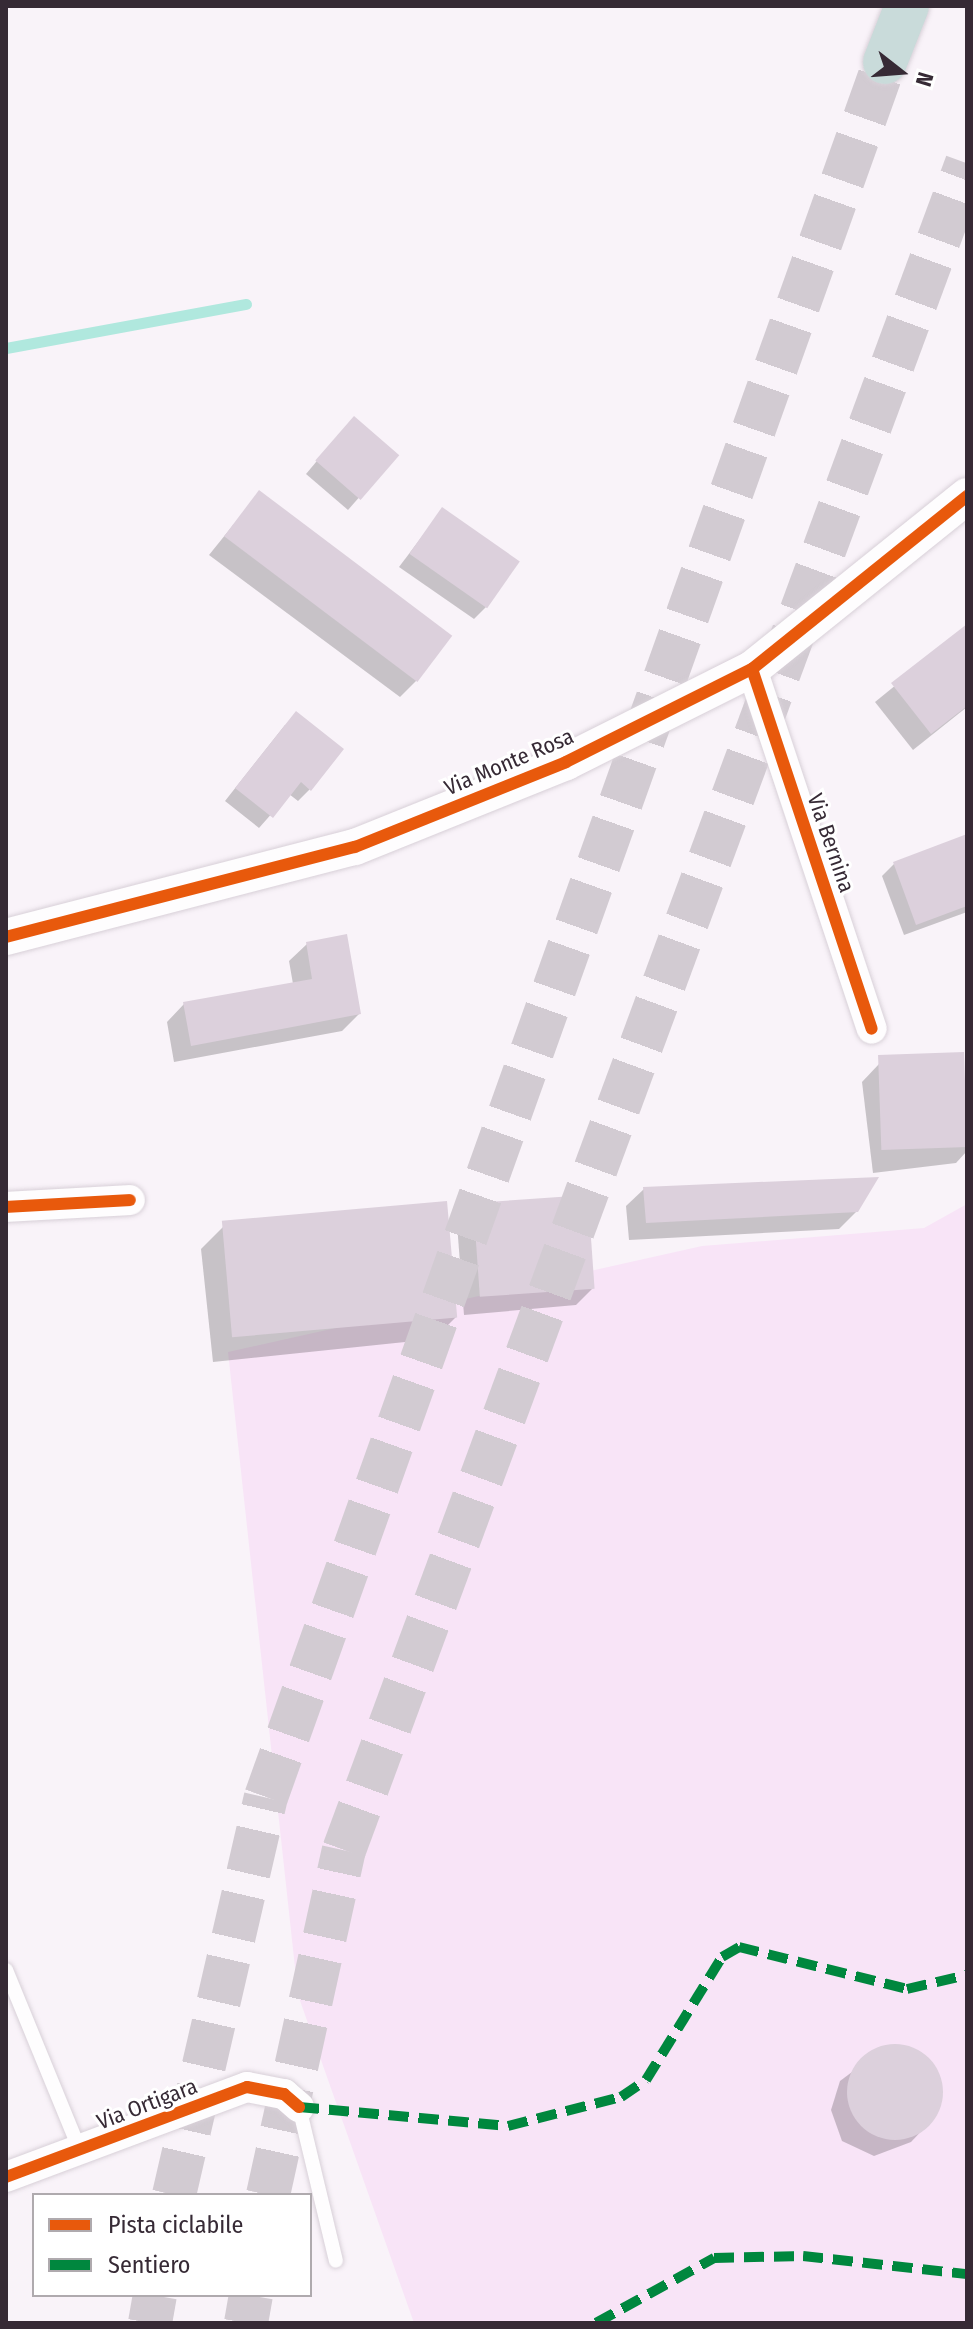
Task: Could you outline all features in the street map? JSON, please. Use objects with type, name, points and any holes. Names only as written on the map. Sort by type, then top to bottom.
[{"type":"highway","points":[[885,62],[907,6]]},
{"type":"street","name":"Via Monte Rosa","points":[[6,937],[242,882],[355,847],[566,762],[752,669],[967,496]]},
{"type":"street","name":"Via Bernina","points":[[752,669],[872,1029]]},
{"type":"street","points":[[6,1207],[130,1200]]},
{"type":"street","name":"Via Ortigara","points":[[6,2177],[247,2087],[284,2094],[299,2107]]},
{"type":"lane","name":"Via Ortigara","points":[[6,1970],[80,2151]]},
{"type":"lane","points":[[299,2107],[336,2261]]},
{"type":"shaded area","points":[[967,1204],[967,2323],[414,2323],[298,1995],[228,1352],[702,1246],[924,1228]]},
{"type":"building","points":[[354,416],[399,455],[361,500],[315,461]]},
{"type":"building","points":[[259,490],[452,636],[417,682],[224,536]]},
{"type":"building","points":[[442,507],[520,561],[487,608],[409,554]]},
{"type":"building","points":[[967,624],[967,706],[931,734],[891,683]]},
{"type":"building","points":[[296,711],[344,749],[311,791],[301,782],[273,818],[235,788]]},
{"type":"building","points":[[967,834],[967,906],[916,925],[893,862]]},
{"type":"building","points":[[347,934],[361,1014],[191,1046],[183,1002],[312,979],[306,942]]},
{"type":"building","points":[[964,1052],[967,1147],[881,1150],[878,1055]]},
{"type":"building","points":[[879,1177],[858,1212],[646,1223],[643,1187]]},
{"type":"building","points":[[588,1195],[595,1289],[480,1297],[473,1203]]},
{"type":"building","points":[[447,1201],[457,1318],[232,1337],[222,1221]]},
{"type":"building","points":[[895,2044],[913,2048],[929,2058],[939,2074],[943,2092],[939,2110],[929,2126],[913,2136],[895,2140],[877,2136],[861,2126],[851,2110],[847,2092],[851,2074],[861,2058],[877,2048]]},
{"type":"waterway","points":[[6,348],[246,304]]},
{"type":"tunnel","points":[[174,2193],[266,1797],[885,62]]},
{"type":"tunnel","points":[[268,2193],[344,1850],[967,163]]},
{"type":"tunnel","points":[[150,2323],[155,2297]]},
{"type":"tunnel","points":[[246,2323],[251,2297]]},
{"type":"marked path","points":[[299,2107],[508,2126],[621,2097],[646,2080],[722,1957],[739,1947],[907,1989],[967,1975]]},
{"type":"marked path","points":[[596,2323],[714,2258],[803,2256],[967,2274]]},
{"type":"cycle path","points":[[6,937],[355,847],[566,762],[752,669],[967,496]]},
{"type":"cycle path","points":[[752,669],[872,1029]]},
{"type":"cycle path","points":[[6,1207],[130,1200]]},
{"type":"cycle path","points":[[6,2177],[247,2087],[284,2094],[299,2107]]}]
